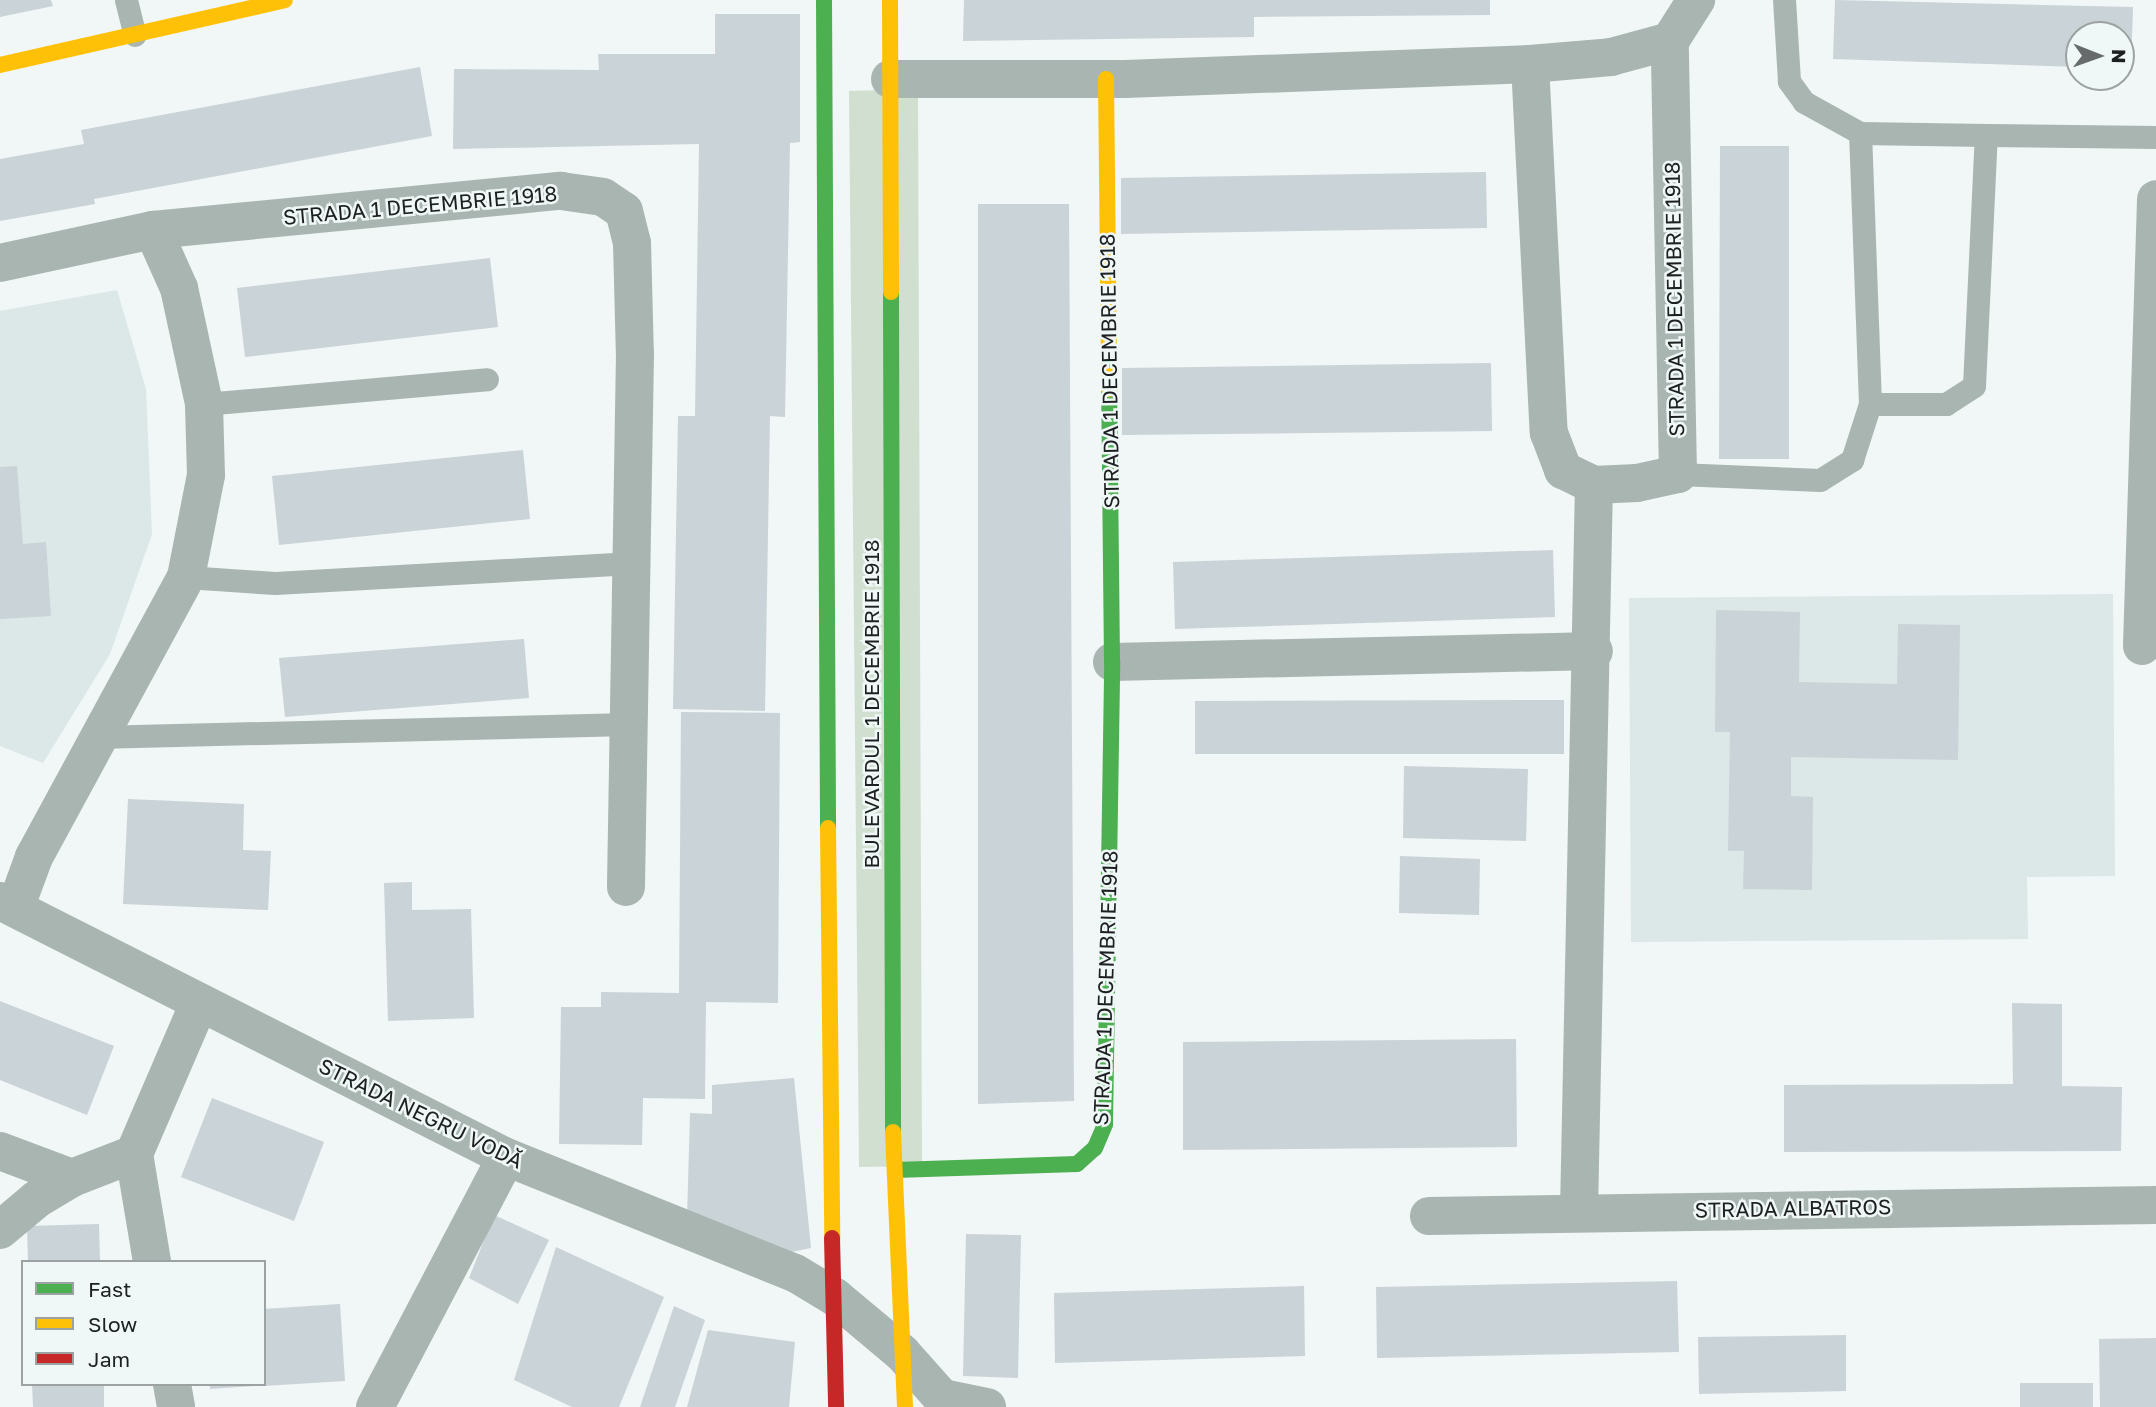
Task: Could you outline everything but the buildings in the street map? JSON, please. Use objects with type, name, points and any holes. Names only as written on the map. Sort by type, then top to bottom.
[{"type":"main road","points":[[0,65],[285,0]]},
{"type":"main road","name":"BULEVARDUL 1 DECEMBRIE 1918","points":[[824,0],[830,1108],[836,1407]]},
{"type":"main road","name":"BULEVARDUL 1 DECEMBRIE 1918","points":[[890,0],[895,1170],[905,1407]]},
{"type":"main road","name":"STRADA 1 DECEMBRIE 1918","points":[[895,1170],[1077,1164],[1095,1148],[1105,1124],[1112,662],[1106,79]]},
{"type":"street","points":[[890,79],[1106,79],[1530,64],[1611,57],[1670,41],[1696,0]]},
{"type":"street","name":"STRADA 1 DECEMBRIE 1918","points":[[1670,41],[1678,474]]},
{"type":"street","points":[[1530,64],[1549,433],[1563,470],[1594,485],[1637,483],[1678,474]]},
{"type":"street","name":"STRADA 1 DECEMBRIE 1918","points":[[153,230],[561,191],[603,197],[624,211],[632,243],[635,354],[626,887]]},
{"type":"street","points":[[2142,646],[2156,200]]},
{"type":"street","name":"STRADA NEGRU VODĂ","points":[[153,230],[179,288],[204,404],[206,475],[186,577],[96,737],[8,904],[506,1157],[795,1273],[835,1297],[902,1353],[942,1398],[987,1407]]},
{"type":"street","points":[[0,263],[153,230]]},
{"type":"street","points":[[1579,1212],[1594,650],[1594,485]]},
{"type":"street","points":[[1112,662],[1594,650]]},
{"type":"street","points":[[152,1260],[134,1154],[199,1003]]},
{"type":"street","points":[[0,1151],[72,1178]]},
{"type":"street","points":[[0,1230],[37,1199],[72,1178],[134,1154]]},
{"type":"street","points":[[375,1407],[506,1157]]},
{"type":"street","name":"STRADA ALBATROS","points":[[1429,1216],[1945,1206],[2156,1205]]},
{"type":"street","points":[[172,1386],[176,1407]]},
{"type":"lane","points":[[127,0],[135,35]]},
{"type":"lane","points":[[1784,0],[1789,81],[1804,102],[1860,133],[2156,136]]},
{"type":"lane","points":[[1678,474],[1820,480],[1852,460],[1870,404],[1860,133]]},
{"type":"lane","points":[[1870,404],[1946,404],[1974,386],[1986,135]]},
{"type":"lane","points":[[204,404],[487,379]]},
{"type":"lane","points":[[186,577],[275,583],[632,563]]},
{"type":"lane","points":[[96,737],[629,724]]},
{"type":"shaded area","points":[[117,290],[146,389],[152,534],[110,654],[43,763],[0,746],[0,311]]},
{"type":"shaded area","points":[[2113,594],[2115,876],[2027,877],[2028,939],[1631,942],[1629,598]]},
{"type":"green space","points":[[918,89],[922,1166],[859,1167],[849,91]]},
{"type":"traffic: fast","points":[[824,0],[828,828]]},
{"type":"traffic: fast","points":[[891,292],[893,1132]]},
{"type":"traffic: fast","points":[[895,1170],[1077,1164],[1095,1148],[1105,1124],[1112,662],[1109,389]]},
{"type":"traffic: slow","points":[[0,65],[285,0]]},
{"type":"traffic: slow","points":[[890,0],[891,292]]},
{"type":"traffic: slow","points":[[1106,79],[1109,389]]},
{"type":"traffic: slow","points":[[828,828],[832,1238]]},
{"type":"traffic: slow","points":[[893,1132],[905,1407]]},
{"type":"traffic: jam","points":[[832,1238],[836,1407]]}]
